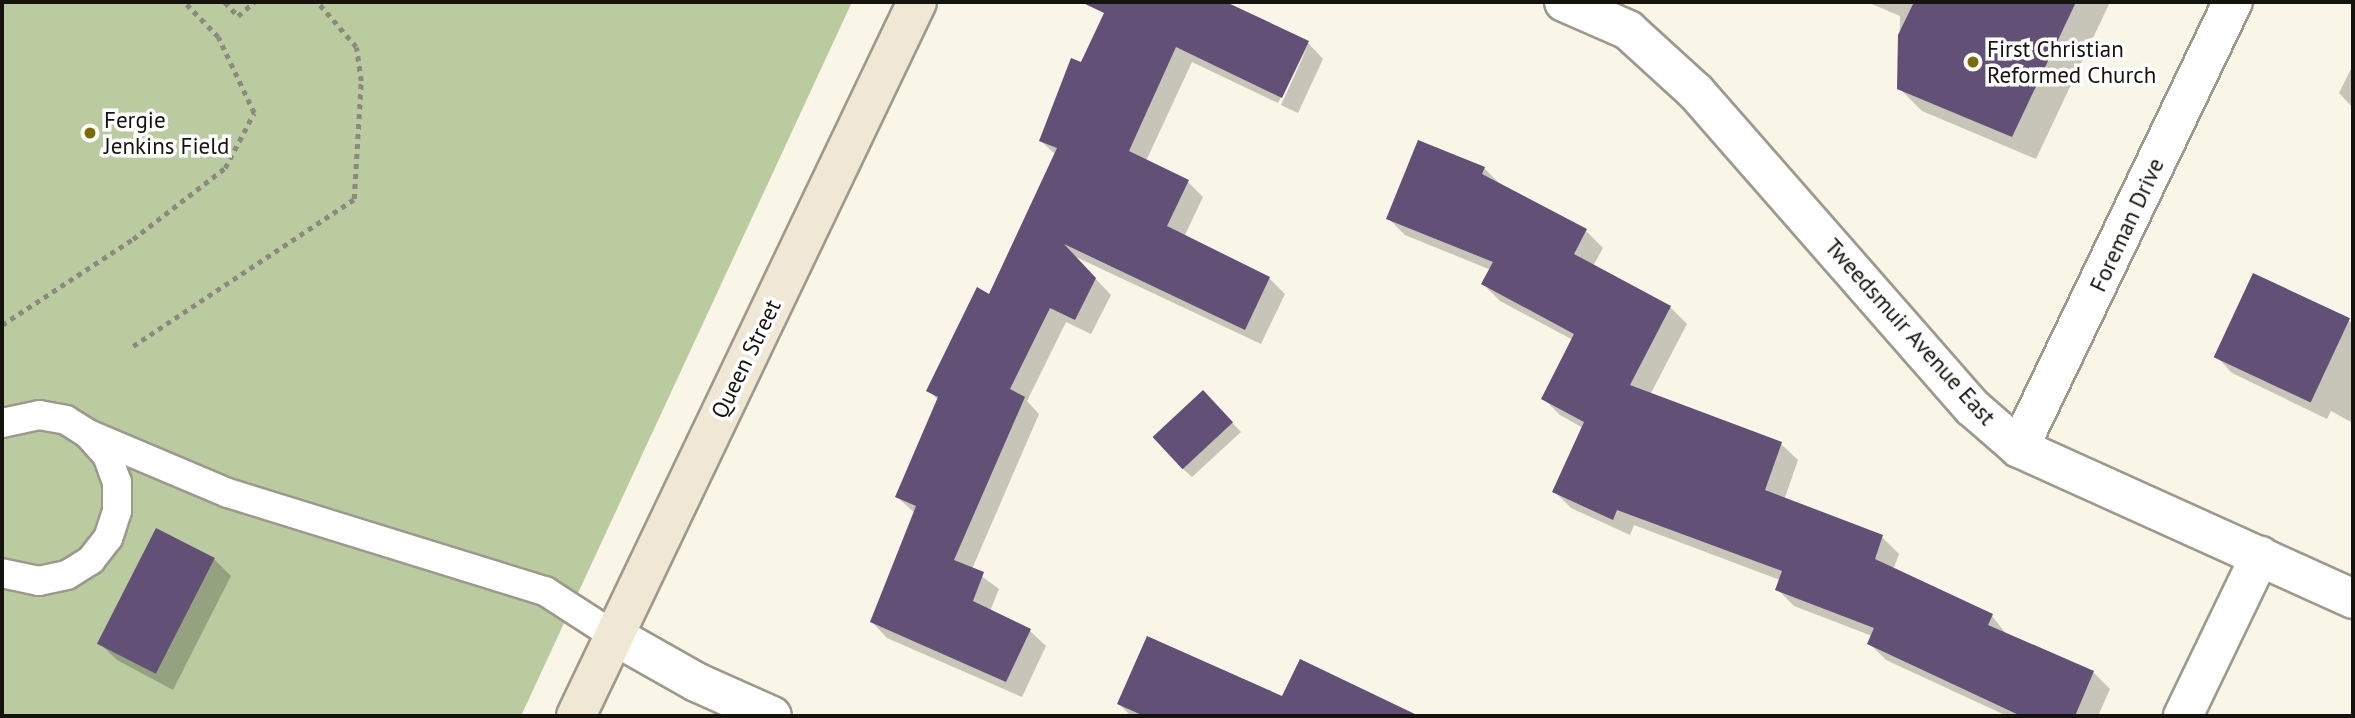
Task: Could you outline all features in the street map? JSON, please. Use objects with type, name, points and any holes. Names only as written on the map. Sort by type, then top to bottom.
[{"type":"main road","name":"Queen Street","points":[[576,716],[917,2]]},
{"type":"street","name":"Tweedsmuir Avenue East","points":[[1564,2],[1628,30],[1696,92],[1973,408],[2019,448],[2353,599]]},
{"type":"street","name":"Foreman Drive","points":[[2019,448],[2233,2]]},
{"type":"street","points":[[2183,716],[2260,556]]},
{"type":"street","points":[[613,635],[696,682],[772,716]]},
{"type":"lane","points":[[2,423],[39,415],[66,420],[88,434],[228,493],[545,591],[613,635]]},
{"type":"lane","points":[[2,573],[39,581],[67,575],[91,560],[108,538],[117,511],[117,482],[107,455],[88,434]]},
{"type":"path","points":[[2,325],[133,239],[225,167],[254,113],[218,37],[184,2]]},
{"type":"path","points":[[225,2],[237,16],[254,2]]},
{"type":"path","points":[[133,346],[354,199],[361,81],[356,47],[317,2]]},
{"type":"green space","points":[[2,2],[852,2],[521,716],[2,716]]},
{"type":"building","points":[[1081,2],[1226,2],[1309,41],[1282,98],[1176,47],[1129,151],[1189,180],[1167,226],[1270,277],[1245,330],[1064,244],[1096,278],[1075,320],[1050,308],[1010,389],[1025,397],[954,560],[984,572],[973,601],[1031,629],[1006,682],[870,622],[916,506],[895,497],[938,397],[926,391],[977,287],[989,294],[1057,148],[1039,141],[1071,58],[1081,62],[1104,13]]},
{"type":"building","name":"First Christian Reformed Church","points":[[1914,2],[2076,2],[2012,137],[1897,89],[1898,35]]},
{"type":"building","points":[[1418,140],[1485,167],[1482,174],[1587,229],[1574,254],[1671,306],[1630,385],[1782,442],[1765,490],[1883,535],[1875,559],[1993,614],[1988,625],[2094,671],[2075,716],[2021,716],[1867,644],[1874,628],[1775,590],[1782,571],[1617,510],[1613,520],[1552,492],[1584,422],[1541,399],[1574,334],[1481,284],[1493,262],[1386,219]]},
{"type":"building","points":[[2253,273],[2350,318],[2311,403],[2214,357]]},
{"type":"building","points":[[1203,390],[1233,422],[1183,469],[1153,437]]},
{"type":"building","points":[[156,528],[215,558],[156,674],[97,644]]},
{"type":"building","points":[[1147,636],[1282,696],[1300,659],[1419,716],[1144,716],[1117,704]]},
{"type":"place","name":"First Christian Reformed Church","points":[[1973,62]]},
{"type":"place","name":"Fergie Jenkins Field","points":[[90,133]]}]
